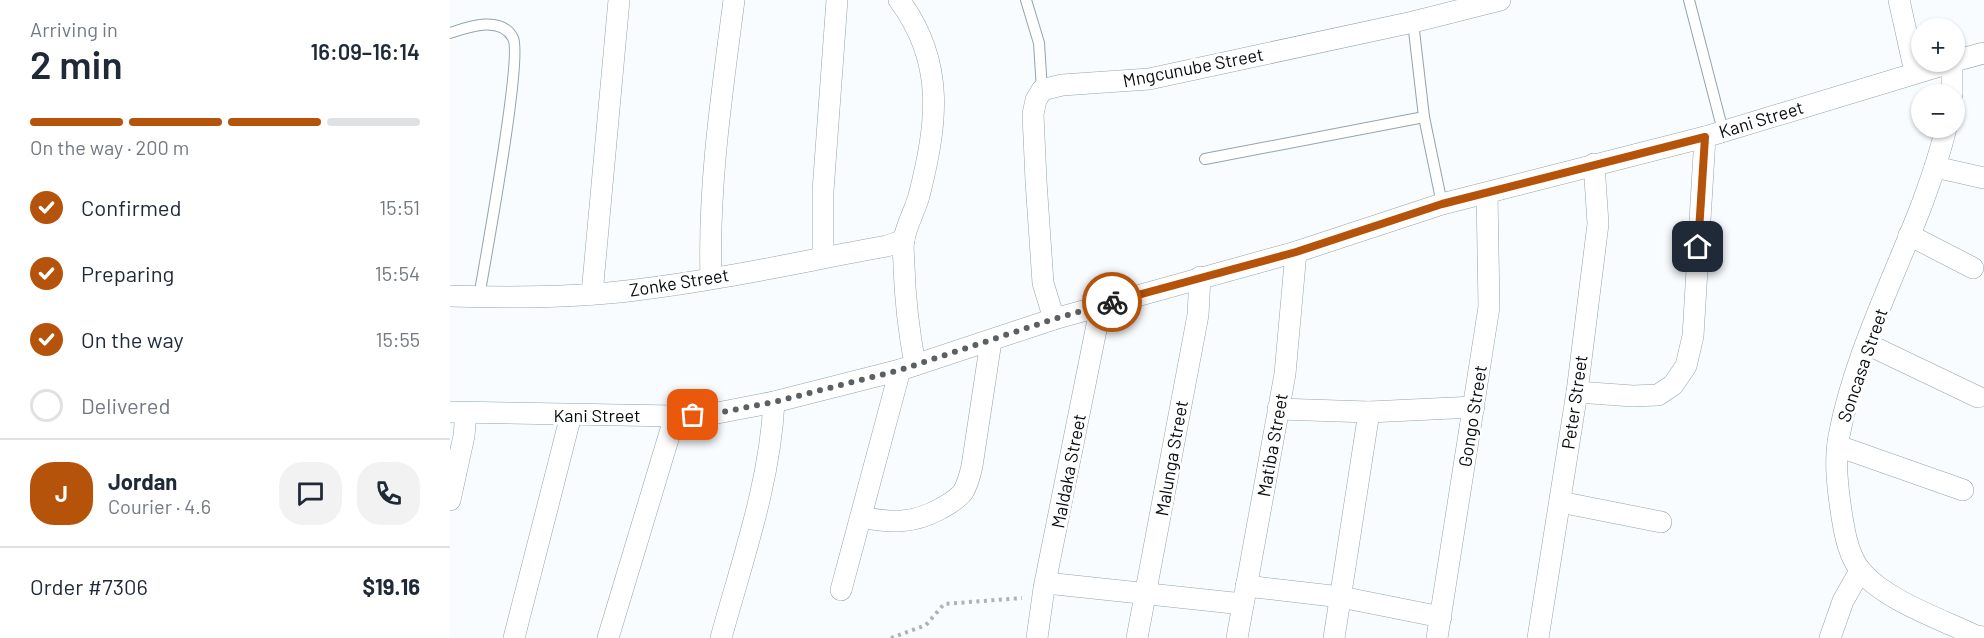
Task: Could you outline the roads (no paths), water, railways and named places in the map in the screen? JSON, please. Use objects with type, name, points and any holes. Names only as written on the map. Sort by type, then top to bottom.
[{"type":"street","points":[[591,294],[619,0]]},
{"type":"street","points":[[711,278],[710,225],[717,128],[734,0]]},
{"type":"street","points":[[823,257],[823,191],[837,0]]},
{"type":"street","points":[[841,590],[907,368],[909,332],[904,240],[918,198],[933,135],[934,99],[929,58],[907,10],[899,0]]},
{"type":"street","name":"Mngcunube Street","points":[[1042,90],[1062,86],[1149,79],[1413,22],[1500,0]]},
{"type":"street","points":[[1899,0],[1911,54]]},
{"type":"street","name":"Kani Street","points":[[1965,59],[1984,53]]},
{"type":"street","name":"Kani Street","points":[[458,413],[675,416],[712,414],[774,402],[907,368],[1054,319],[1296,252],[1442,204],[1714,134],[1915,72]]},
{"type":"street","points":[[1042,90],[1036,100],[1033,114],[1043,283],[1054,319]]},
{"type":"street","points":[[1578,392],[1633,396],[1658,395],[1673,385],[1686,366],[1693,336],[1714,134]]},
{"type":"street","name":"Soncasa Street","points":[[1860,571],[1850,551],[1838,491],[1838,446],[1854,376],[1935,167],[1943,138]]},
{"type":"street","name":"Peter Street","points":[[1538,638],[1578,392],[1598,224],[1594,164]]},
{"type":"street","points":[[1935,167],[1984,178]]},
{"type":"street","name":"Gongo Street","points":[[1437,638],[1489,307],[1487,193]]},
{"type":"street","points":[[1909,235],[1973,268]]},
{"type":"street","name":"Zonke Street","points":[[450,296],[591,294],[636,290],[887,246],[904,240]]},
{"type":"street","name":"Matiba Street","points":[[1237,638],[1278,409],[1287,350],[1296,252]]},
{"type":"street","name":"Malunga Street","points":[[1137,638],[1197,315],[1200,277]]},
{"type":"street","name":"Maldaka Street","points":[[1037,638],[1044,590],[1101,305]]},
{"type":"street","points":[[861,517],[887,522],[919,519],[948,505],[961,495],[968,482],[972,465],[991,341]]},
{"type":"street","points":[[1867,344],[1978,397]]},
{"type":"street","points":[[720,638],[762,486],[772,430],[774,402]]},
{"type":"street","points":[[1278,409],[1369,412],[1474,407]]},
{"type":"street","points":[[1334,638],[1369,412]]},
{"type":"street","points":[[450,500],[464,436],[458,413]]},
{"type":"street","points":[[514,638],[571,415]]},
{"type":"street","points":[[608,638],[675,416]]},
{"type":"street","points":[[1838,446],[1963,490]]},
{"type":"street","points":[[1560,502],[1661,522]]},
{"type":"street","points":[[1830,638],[1843,601],[1860,571],[1878,588],[1976,636],[1984,637]]},
{"type":"street","points":[[1044,590],[1341,597],[1441,617]]},
{"type":"lane","points":[[1026,0],[1039,44],[1042,90]]},
{"type":"lane","points":[[1689,0],[1714,134]]},
{"type":"lane","points":[[1413,22],[1424,117],[1442,204]]},
{"type":"lane","points":[[450,33],[488,23],[509,32],[514,39],[516,51],[512,91],[479,297]]},
{"type":"lane","points":[[1205,159],[1424,117]]}]
